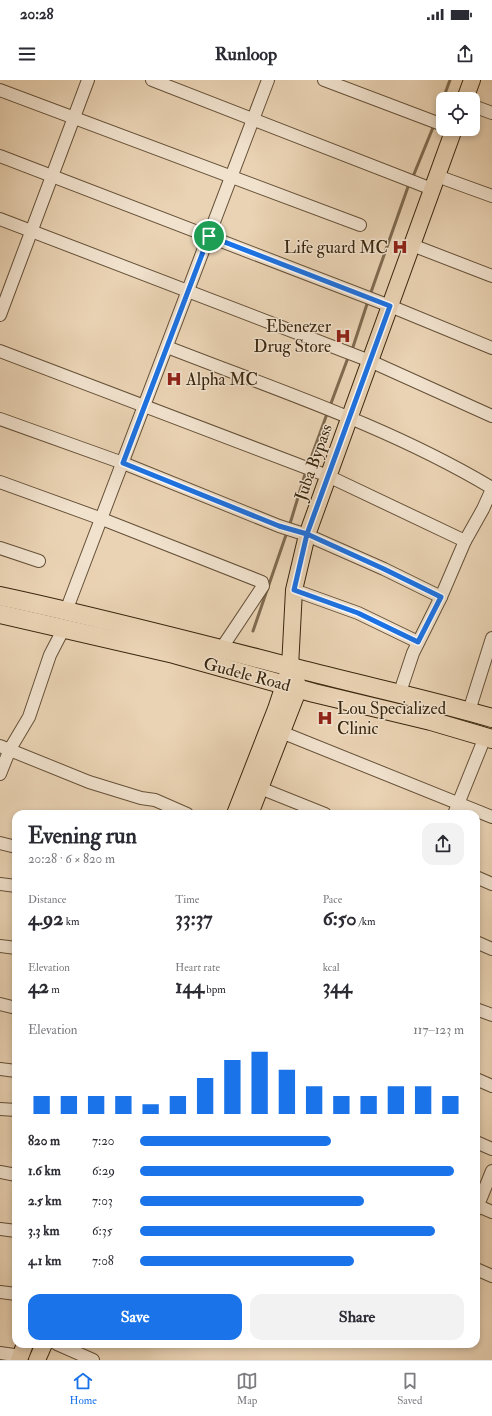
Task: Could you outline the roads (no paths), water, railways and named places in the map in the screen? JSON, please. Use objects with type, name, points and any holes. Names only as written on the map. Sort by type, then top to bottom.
[{"type":"highway","name":"Gudele Road","points":[[0,596],[65,619],[174,654],[291,686],[431,721],[488,738]]},
{"type":"highway","name":"Gudele Road","points":[[0,614],[65,619],[221,649],[290,667],[400,692],[492,718]]},
{"type":"main road","points":[[468,92],[472,80]]},
{"type":"main road","name":"Juba Bypass","points":[[252,810],[281,732],[291,686],[290,667],[294,590],[307,534],[451,136]]},
{"type":"main road","name":"Juba Bypass","points":[[238,810],[276,708],[291,686]]},
{"type":"main road","points":[[38,1360],[42,1348]]},
{"type":"street","points":[[0,315],[5,287],[32,232],[88,80]]},
{"type":"street","points":[[152,80],[253,119],[435,182],[492,196]]},
{"type":"street","points":[[0,774],[5,748],[29,717],[50,655],[65,619],[268,80]]},
{"type":"street","points":[[324,80],[436,122]]},
{"type":"street","points":[[0,90],[360,226]]},
{"type":"street","points":[[480,109],[492,113]]},
{"type":"street","points":[[0,156],[390,306],[492,348]]},
{"type":"street","points":[[0,219],[370,361],[492,416]]},
{"type":"street","points":[[412,245],[492,276]]},
{"type":"street","points":[[167,347],[350,416],[425,451],[492,488],[465,541],[441,597],[418,642],[405,672],[400,692]]},
{"type":"street","points":[[0,351],[328,476],[465,541]]},
{"type":"street","points":[[0,419],[123,463],[279,526],[307,534],[441,597]]},
{"type":"street","points":[[0,482],[102,519],[262,582],[263,586],[221,649]]},
{"type":"street","points":[[0,548],[39,561]]},
{"type":"street","points":[[294,590],[358,613],[418,642]]},
{"type":"street","points":[[469,711],[489,655],[492,638]]},
{"type":"street","points":[[281,732],[456,809],[488,738]]},
{"type":"street","points":[[5,748],[89,782],[141,798],[155,800],[178,810]]},
{"type":"street","points":[[260,788],[315,810]]},
{"type":"street","points":[[480,814],[492,817]]},
{"type":"street","points":[[0,843],[12,846]]},
{"type":"street","points":[[480,879],[492,884]]},
{"type":"street","points":[[0,884],[12,886]]},
{"type":"street","points":[[480,944],[492,949]]},
{"type":"street","points":[[0,946],[12,948]]},
{"type":"street","points":[[0,1004],[12,1007]]},
{"type":"street","points":[[480,1011],[492,1016]]},
{"type":"street","points":[[0,1069],[12,1070]]},
{"type":"street","points":[[480,1081],[492,1086]]},
{"type":"street","points":[[0,1108],[12,1110]]},
{"type":"street","points":[[480,1144],[492,1149]]},
{"type":"street","points":[[480,1200],[492,1171]]},
{"type":"street","points":[[0,1172],[12,1174]]},
{"type":"street","points":[[480,1208],[492,1212]]},
{"type":"street","points":[[0,1229],[12,1231]]},
{"type":"street","points":[[480,1271],[492,1276]]},
{"type":"street","points":[[0,1292],[12,1294]]},
{"type":"street","points":[[66,1348],[93,1360]]},
{"type":"street","points":[[0,1353],[21,1353]]},
{"type":"waterway","points":[[446,92],[450,80]]},
{"type":"waterway","points":[[412,179],[434,125]]},
{"type":"waterway","points":[[370,295],[409,184]]},
{"type":"waterway","points":[[352,350],[368,301]]},
{"type":"waterway","points":[[330,406],[349,355]]},
{"type":"waterway","points":[[308,466],[328,411]]},
{"type":"waterway","points":[[289,527],[306,471]]},
{"type":"waterway","points":[[253,631],[287,532]]},
{"type":"place","name":"Life guard MC","points":[[400,247]]},
{"type":"place","name":"Ebenezer Drug Store","points":[[343,336]]},
{"type":"place","name":"Alpha MC","points":[[174,379]]},
{"type":"place","name":"Lou Specialized Clinic","points":[[325,718]]}]
